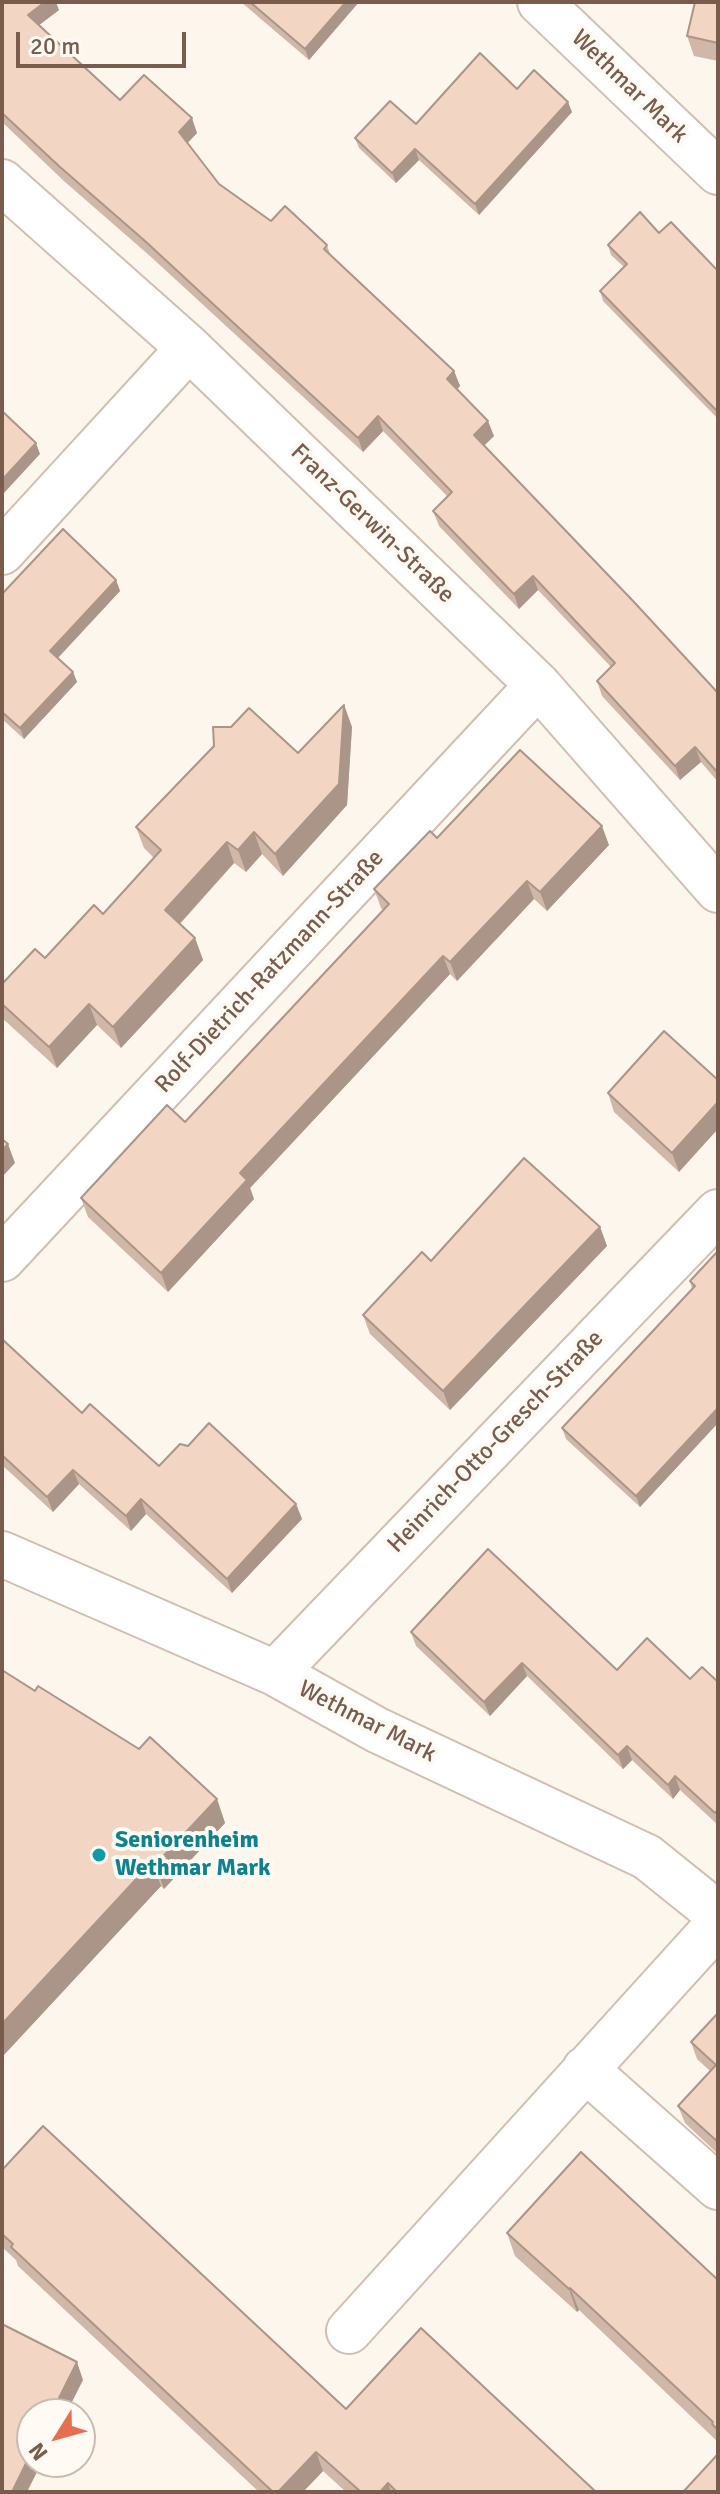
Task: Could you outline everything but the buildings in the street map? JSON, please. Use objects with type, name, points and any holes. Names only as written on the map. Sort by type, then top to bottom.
[{"type":"street","name":"Wethmar Mark","points":[[540,2],[718,172]]},
{"type":"street","name":"Franz-Gerwin-Straße","points":[[2,182],[189,348],[538,685],[718,890]]},
{"type":"street","points":[[2,552],[189,348]]},
{"type":"street","name":"Rolf-Dietrich-Ratzmann-Straße","points":[[2,1259],[538,685]]},
{"type":"street","name":"Heinrich-Otto-Gresch-Straße","points":[[275,1673],[718,1212]]},
{"type":"street","name":"Wethmar Mark","points":[[2,1554],[275,1673],[377,1730],[647,1857],[718,1914]]},
{"type":"street","points":[[349,2331],[718,1924]]},
{"type":"street","points":[[585,2069],[718,2187]]},
{"type":"place","name":"Seniorenheim Wethmar Mark","points":[[99,1855]]}]
